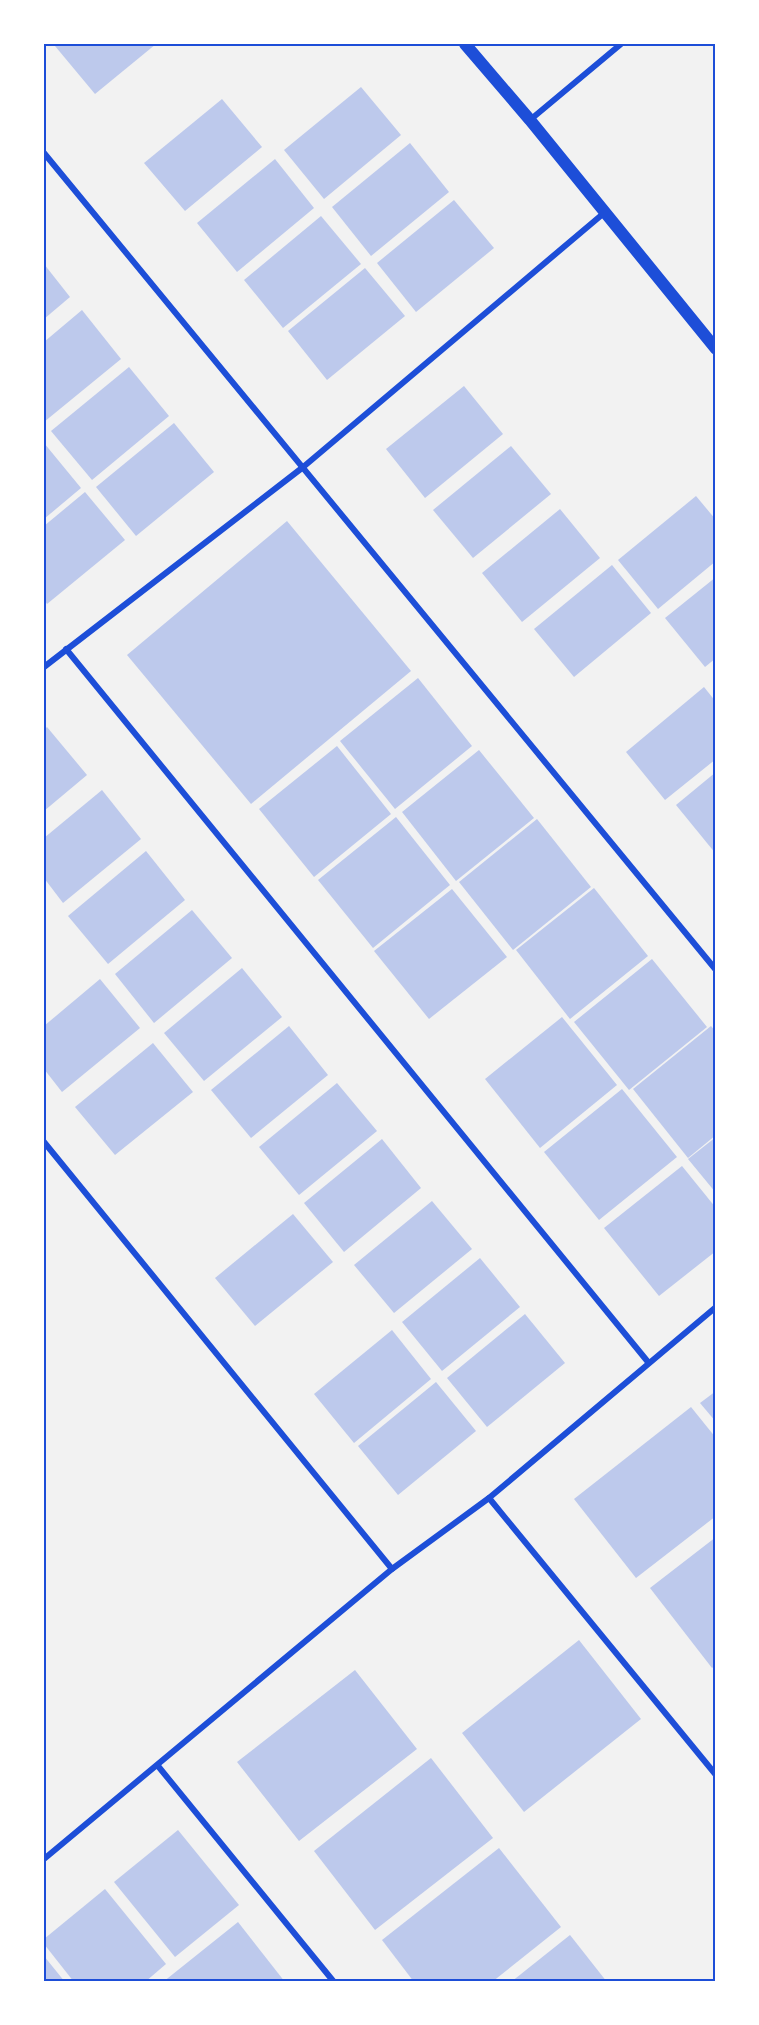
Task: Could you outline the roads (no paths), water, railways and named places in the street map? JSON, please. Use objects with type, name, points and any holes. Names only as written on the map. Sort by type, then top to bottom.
[{"type":"main road","points":[[465,44],[530,120],[716,350]]},
{"type":"street","points":[[530,120],[621,44]]},
{"type":"street","points":[[44,153],[716,970]]},
{"type":"street","points":[[44,667],[302,468],[604,213]]},
{"type":"street","points":[[66,649],[648,1362]]},
{"type":"street","points":[[44,1142],[392,1569]]},
{"type":"street","points":[[44,1859],[392,1569],[489,1498],[716,1307]]},
{"type":"street","points":[[489,1498],[716,1775]]},
{"type":"street","points":[[158,1766],[334,1982]]}]
